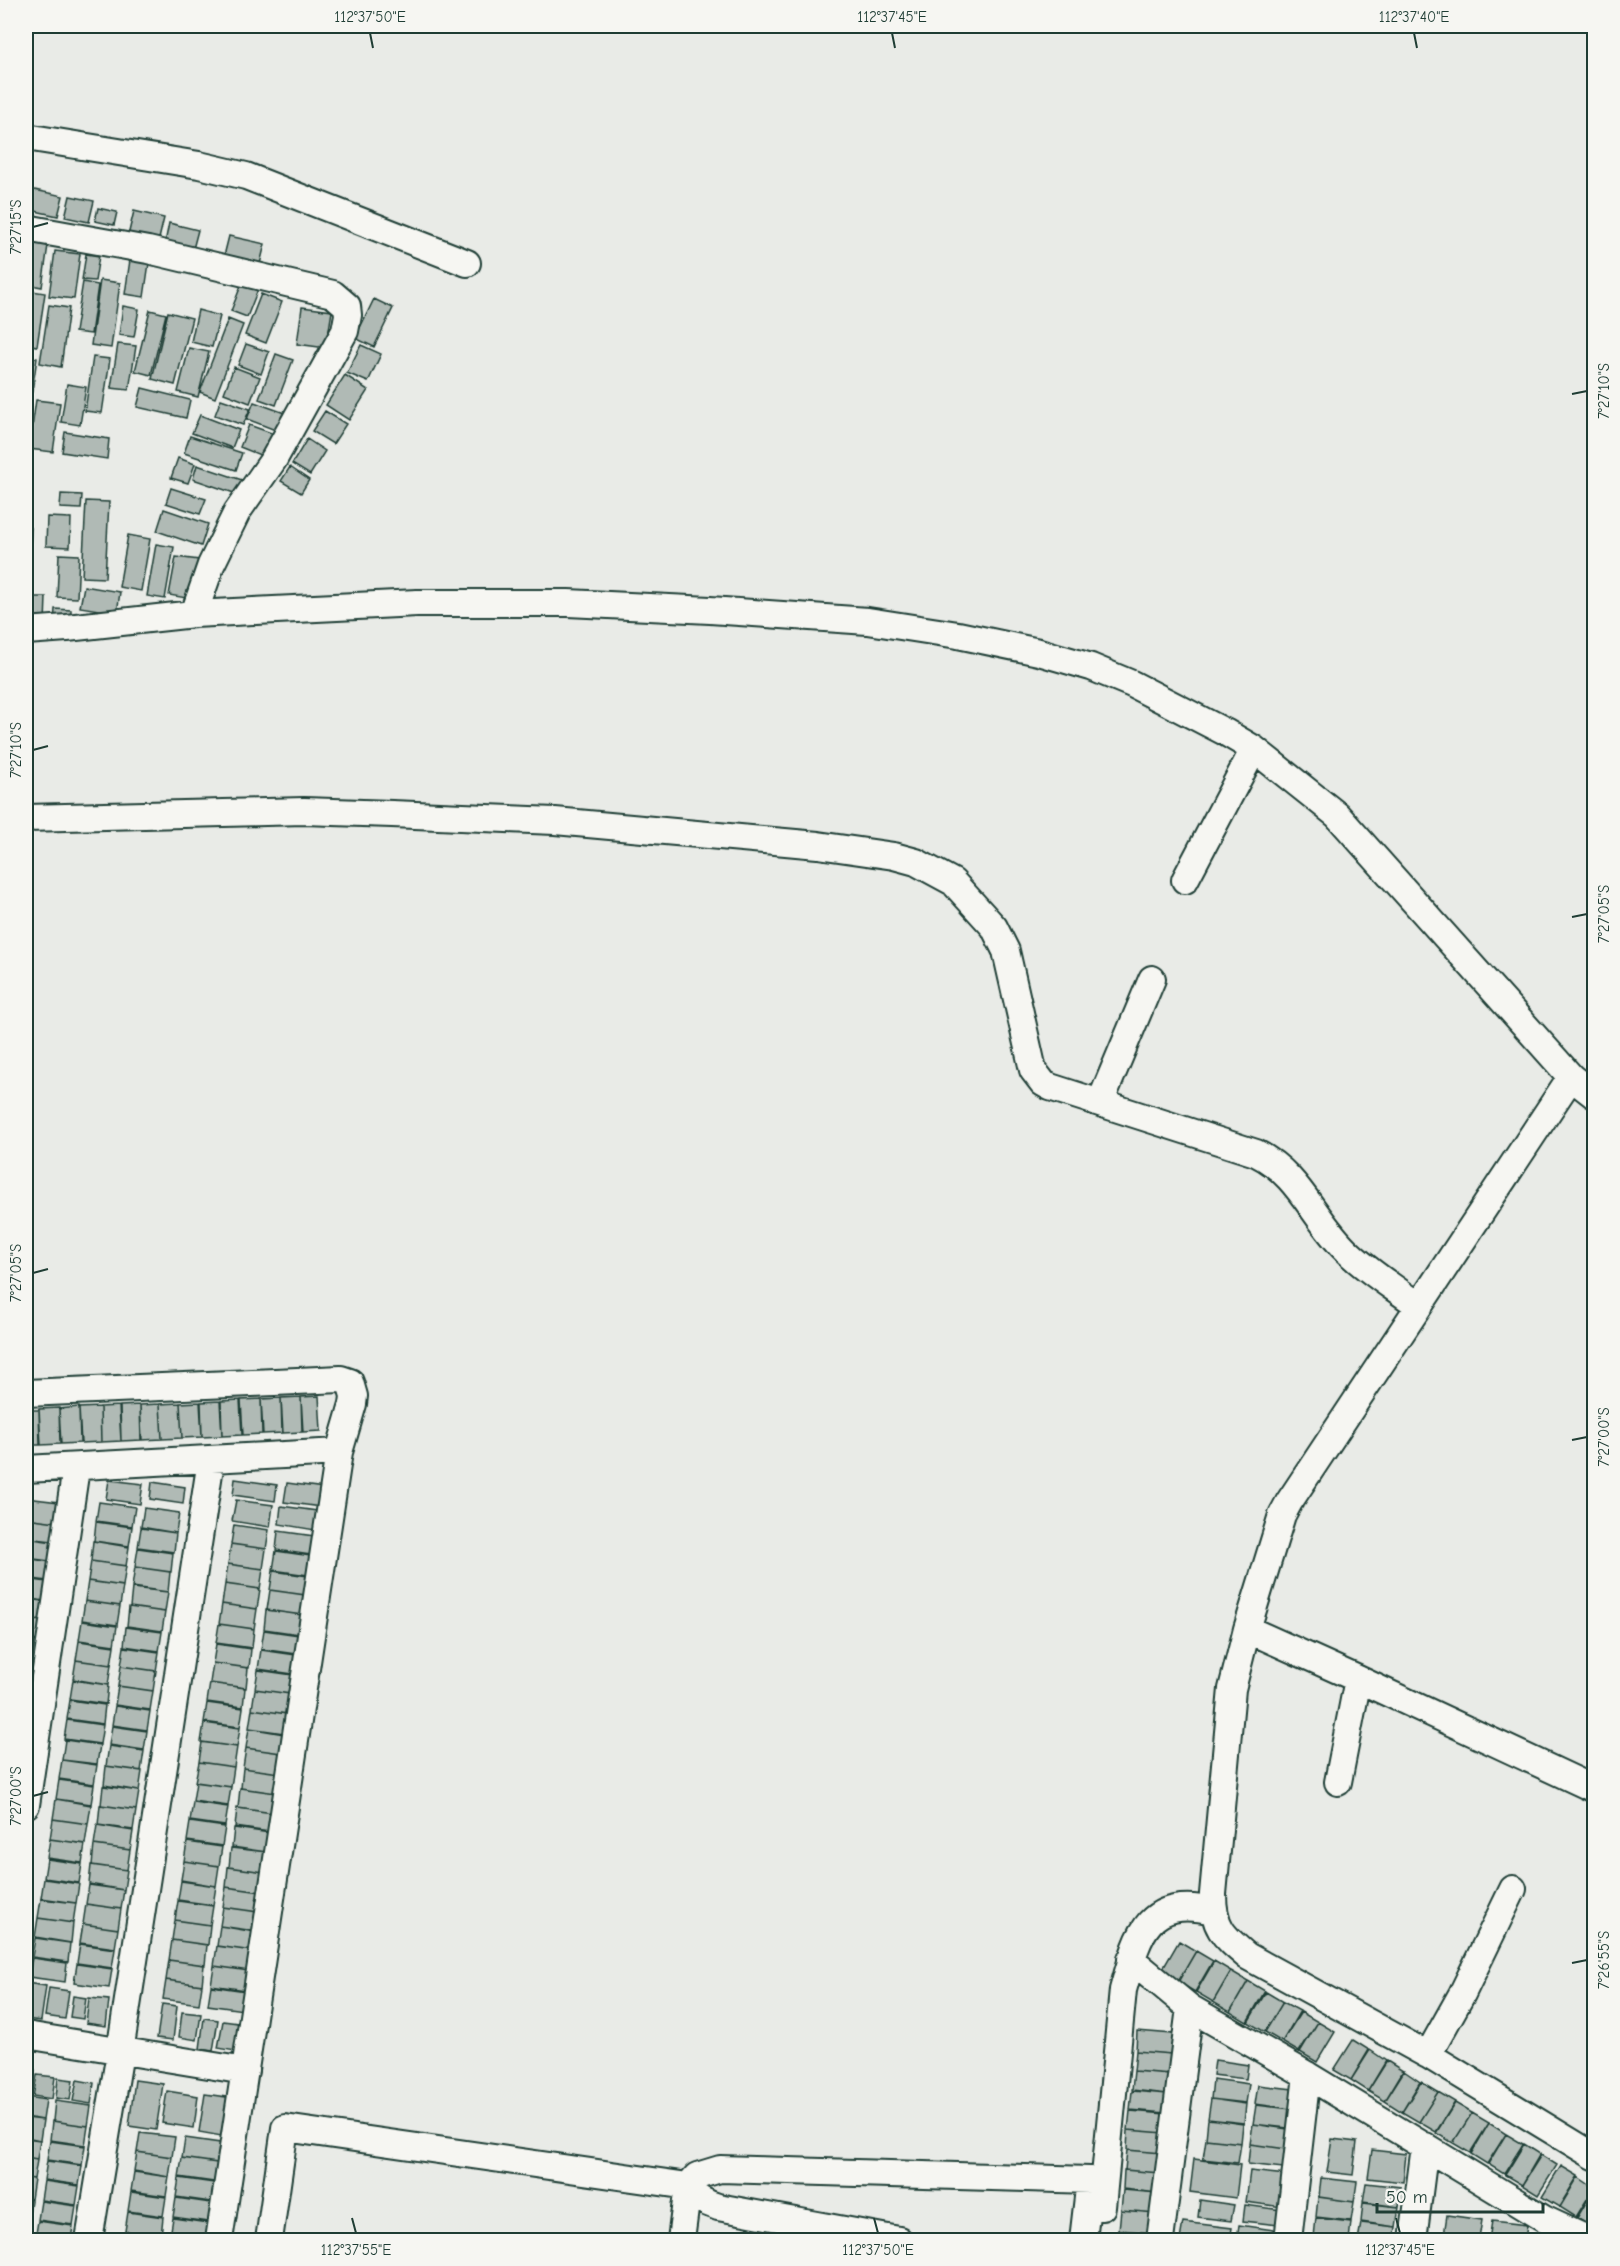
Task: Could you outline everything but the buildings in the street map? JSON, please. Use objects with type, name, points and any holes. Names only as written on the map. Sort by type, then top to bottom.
[{"type":"street","points":[[26,137],[199,165],[246,176],[467,263]]},
{"type":"street","points":[[26,228],[148,250],[321,291],[333,294],[347,306],[345,331],[274,459],[237,512],[211,565],[194,614]]},
{"type":"street","points":[[26,631],[194,614],[417,603],[568,603],[868,621],[958,635],[1040,652],[1091,667],[1132,684],[1254,749],[1337,815],[1571,1077],[1594,1095]]},
{"type":"street","points":[[1185,880],[1254,749]]},
{"type":"street","points":[[26,818],[304,811],[555,821],[818,845],[894,856],[916,862],[953,882],[994,927],[1006,951],[1031,1064],[1036,1076],[1050,1087],[1256,1152],[1275,1162],[1347,1252],[1419,1306]]},
{"type":"street","points":[[1100,1103],[1152,979]]},
{"type":"street","points":[[1571,1077],[1288,1502],[1282,1515],[1246,1629],[1232,1689],[1213,1911],[1223,1935],[1247,1956],[1428,2055],[1594,2156]]},
{"type":"street","points":[[26,1393],[341,1378],[350,1383],[354,1396],[339,1452],[219,2241]]},
{"type":"street","points":[[26,1469],[339,1452]]},
{"type":"street","points":[[89,2241],[211,1460]]},
{"type":"street","points":[[26,1806],[76,1468]]},
{"type":"street","points":[[1246,1629],[1594,1790]]},
{"type":"street","points":[[1338,1782],[1358,1679]]},
{"type":"street","points":[[1428,2055],[1462,1994],[1513,1889]]},
{"type":"street","points":[[1099,2241],[1123,1990],[1131,1959],[1146,1927],[1158,1914],[1177,1908],[1199,1907],[1213,1911]]},
{"type":"street","points":[[1131,1959],[1190,2008],[1425,2146],[1543,2230],[1589,2241]]},
{"type":"street","points":[[1160,2241],[1190,2008]]},
{"type":"street","points":[[26,2035],[245,2071]]},
{"type":"street","points":[[1288,2241],[1307,2075]]},
{"type":"street","points":[[271,2241],[269,2240],[285,2128],[688,2186]]},
{"type":"street","points":[[1413,2241],[1425,2146]]},
{"type":"street","points":[[681,2241],[688,2186],[697,2176],[720,2169],[1090,2180],[1083,2241]]},
{"type":"street","points":[[688,2186],[690,2191],[697,2196],[718,2207],[898,2241]]}]
